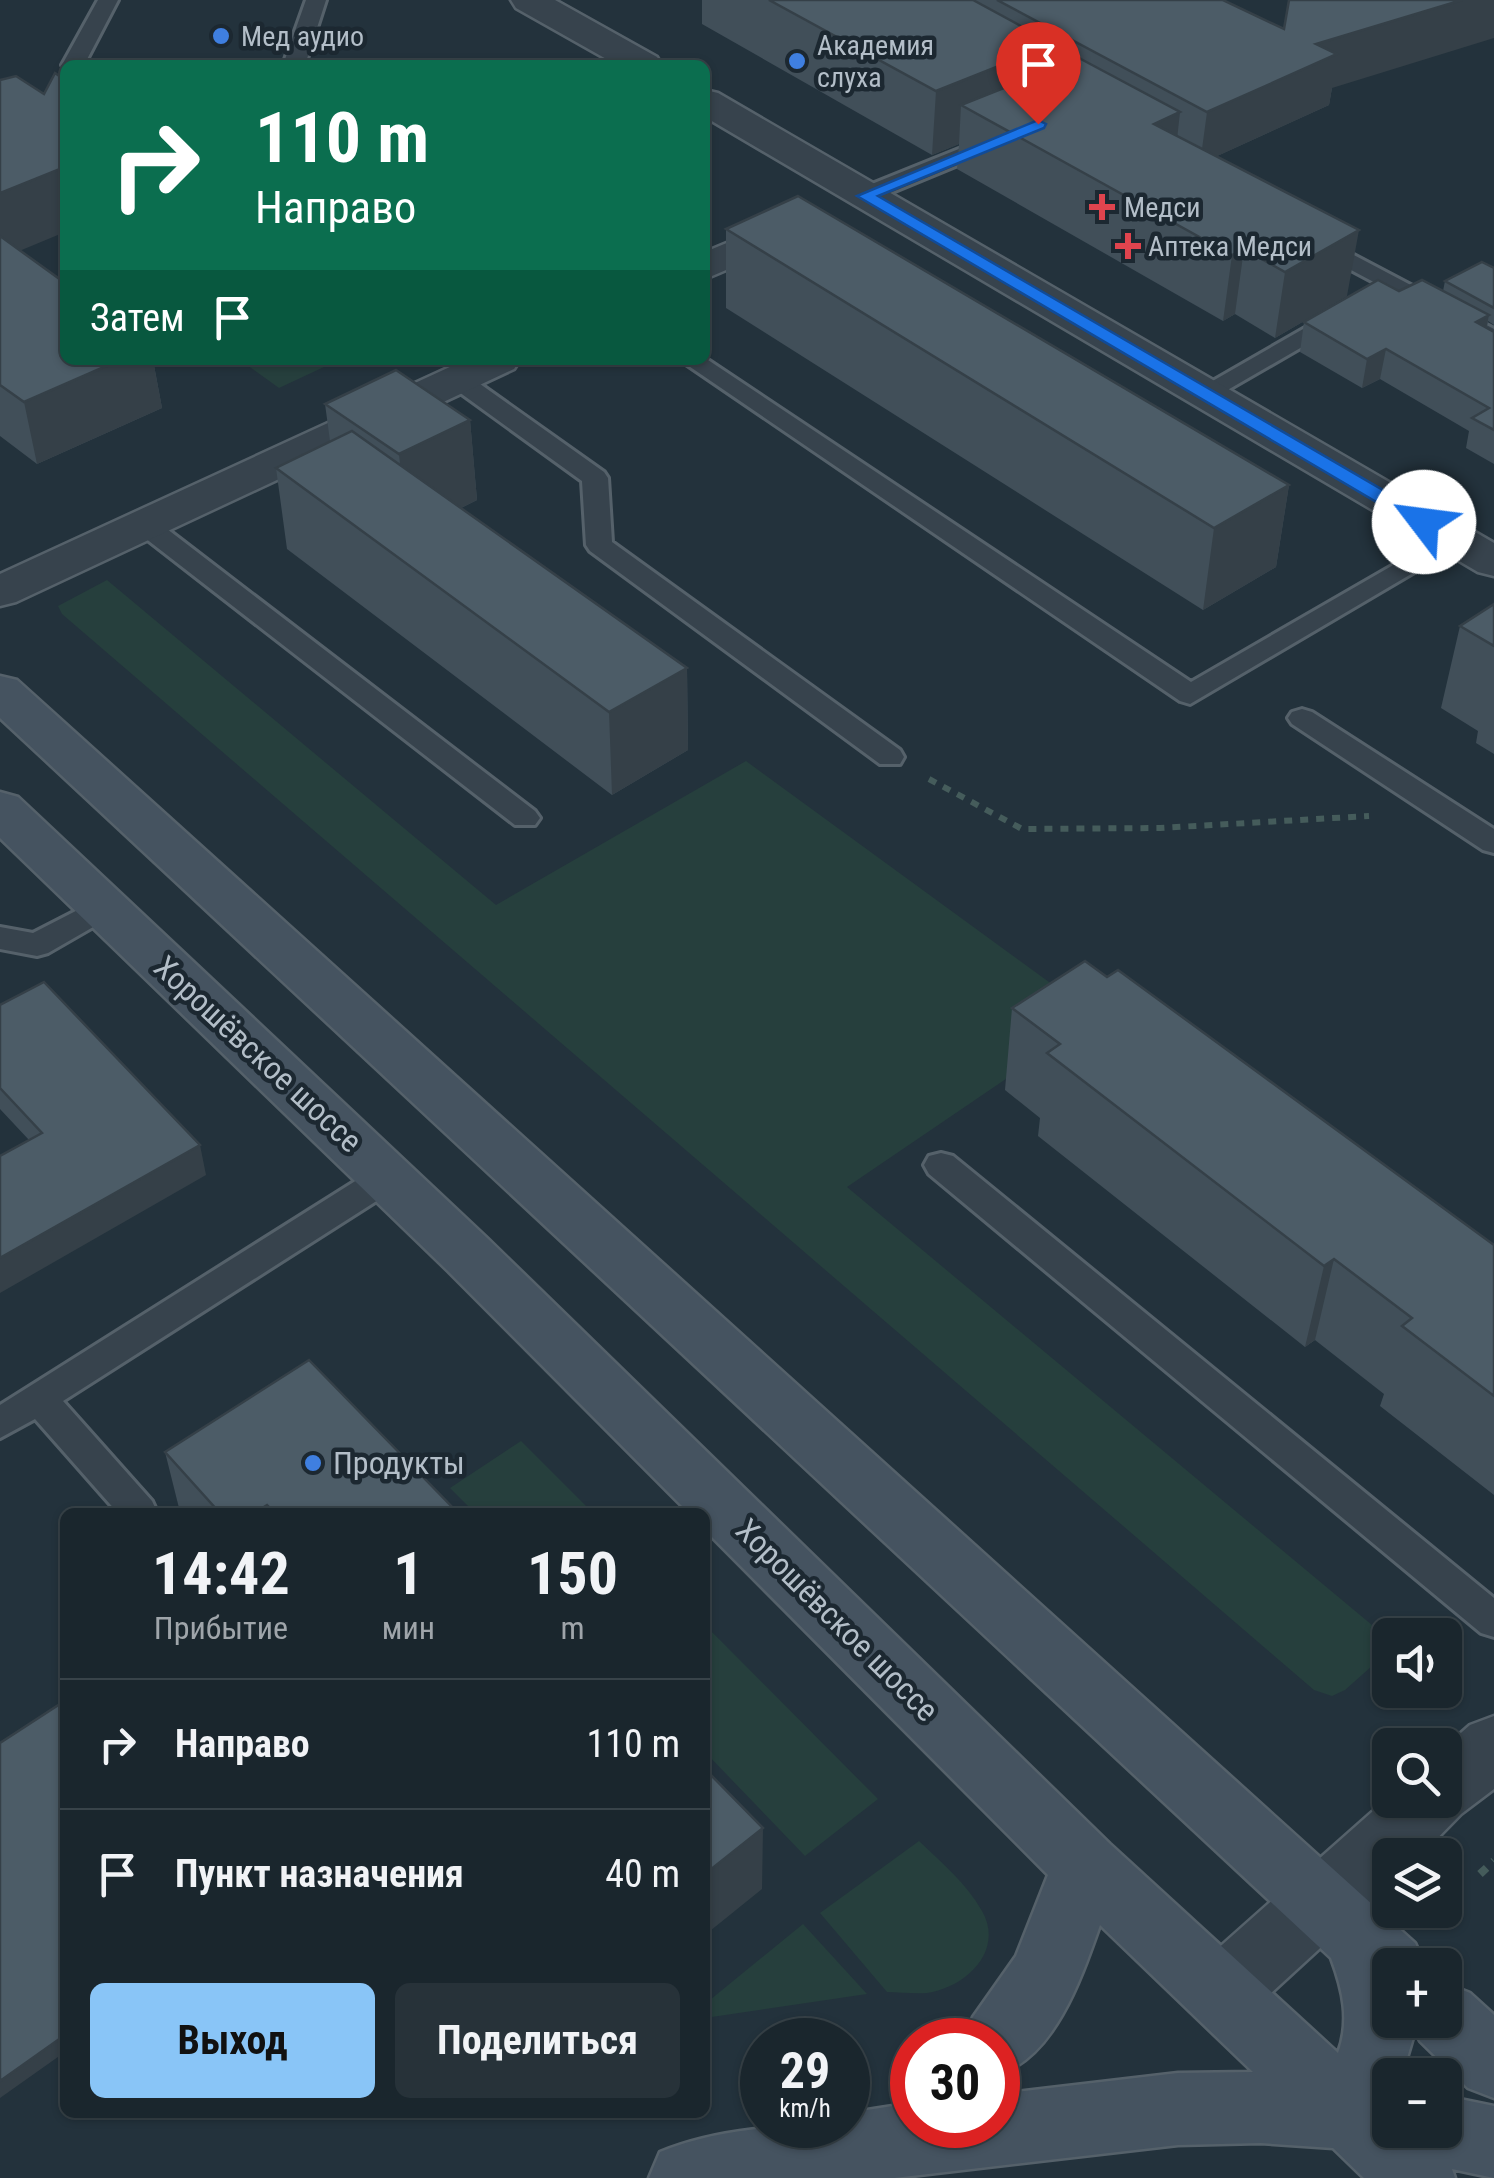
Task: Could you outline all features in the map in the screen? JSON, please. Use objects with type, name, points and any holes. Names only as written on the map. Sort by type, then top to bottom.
[{"type":"main road","points":[[0,691],[1356,1935],[1379,1987],[1384,2029],[1369,2071],[1368,2116],[1260,2107],[1020,2121]]},
{"type":"main road","name":"Хорошёвское шоссе","points":[[0,809],[388,1177],[1086,1866],[1221,1992],[1368,2116],[1418,2178]]},
{"type":"main road","points":[[1019,2018],[1052,1963],[1086,1866]]},
{"type":"main road","points":[[1462,2034],[1494,2063]]},
{"type":"main road","points":[[686,2178],[890,2132]]},
{"type":"main road","points":[[1462,2135],[1494,2142]]},
{"type":"street","points":[[530,0],[635,60]]},
{"type":"street","points":[[710,104],[1494,562]]},
{"type":"street","points":[[710,265],[866,196]]},
{"type":"street","points":[[0,592],[489,365]]},
{"type":"street","points":[[1462,1775],[1494,1746]]},
{"type":"street","points":[[1221,1992],[1356,1935],[1424,1818]]},
{"type":"lane","points":[[75,60],[108,0]]},
{"type":"lane","points":[[296,60],[316,0]]},
{"type":"lane","points":[[866,196],[1020,132]]},
{"type":"lane","points":[[1292,229],[1494,339]]},
{"type":"lane","points":[[1203,394],[1392,284]]},
{"type":"lane","points":[[699,365],[1190,695],[1456,540]]},
{"type":"lane","points":[[457,379],[595,478],[599,545],[890,758]]},
{"type":"lane","points":[[144,525],[524,818]]},
{"type":"lane","points":[[1302,718],[1494,843]]},
{"type":"lane","points":[[0,938],[37,945],[103,908]]},
{"type":"lane","points":[[941,1164],[1494,1622]]},
{"type":"lane","points":[[0,1423],[388,1177]]},
{"type":"lane","points":[[39,1399],[136,1508]]},
{"type":"path","points":[[890,758],[1022,829],[1160,828],[1445,811]]},
{"type":"path","points":[[1480,1874],[1494,1861]]},
{"type":"green space","points":[[247,365],[328,365],[279,388]]},
{"type":"green space","points":[[107,580],[496,905],[746,761],[1097,1017],[847,1187],[1372,1625],[1372,1666],[1332,1696],[1314,1690],[62,614],[58,606]]},
{"type":"green space","points":[[521,1441],[588,1508],[470,1508],[450,1488]]},
{"type":"green space","points":[[710,1630],[878,1799],[805,1856],[710,1757]]},
{"type":"green space","points":[[919,1841],[976,1901],[988,1926],[988,1940],[977,1965],[955,1984],[927,1993],[887,1992],[820,1913]]},
{"type":"green space","points":[[803,1924],[867,1994],[710,2017],[710,2000]]},
{"type":"building","points":[[769,0],[973,0],[1054,44],[936,91]]},
{"type":"building","points":[[997,0],[1223,0],[1284,29],[1289,0],[1462,0],[1316,44],[1337,54],[1207,112]]},
{"type":"building","points":[[1079,58],[1180,112],[1154,124],[1359,230],[1285,272],[1244,249],[1232,255],[961,105]]},
{"type":"building","points":[[55,73],[60,76],[60,169],[0,193],[0,80],[16,76],[44,94]]},
{"type":"building","points":[[798,196],[1289,485],[1214,528],[726,229]]},
{"type":"building","points":[[0,236],[60,279],[60,365],[109,365],[24,402],[0,385]]},
{"type":"building","points":[[1482,262],[1494,268],[1494,308],[1445,281]]},
{"type":"building","points":[[1378,280],[1399,291],[1422,280],[1489,315],[1476,322],[1494,332],[1494,430],[1472,418],[1489,408],[1386,349],[1367,359],[1304,322]]},
{"type":"building","points":[[396,370],[470,420],[399,454],[325,404]]},
{"type":"building","points":[[352,431],[687,668],[609,712],[276,468]]},
{"type":"building","points":[[1494,604],[1494,646],[1460,626]]},
{"type":"building","points":[[1085,961],[1107,977],[1118,970],[1494,1245],[1494,1396],[1402,1326],[1412,1318],[1334,1259],[1324,1266],[1047,1053],[1060,1044],[1012,1008]]},
{"type":"building","points":[[44,982],[200,1145],[0,1258],[0,1156],[42,1133],[0,1088],[0,1005]]},
{"type":"building","points":[[309,1360],[453,1508],[267,1505],[215,1508],[165,1452]]},
{"type":"building","points":[[60,1704],[60,2039],[0,2081],[0,1743]]},
{"type":"building","points":[[710,1774],[763,1828],[710,1870]]},
{"type":"place","name":"Мед аудио","points":[[221,36]]},
{"type":"place","name":"Академия слуха","points":[[797,61]]},
{"type":"place","name":"Медси","points":[[1102,207]]},
{"type":"place","name":"Аптека Медси","points":[[1128,246]]},
{"type":"place","name":"Продукты","points":[[313,1463]]},
{"type":"route","points":[[1038,124],[866,196],[1424,522]]}]
